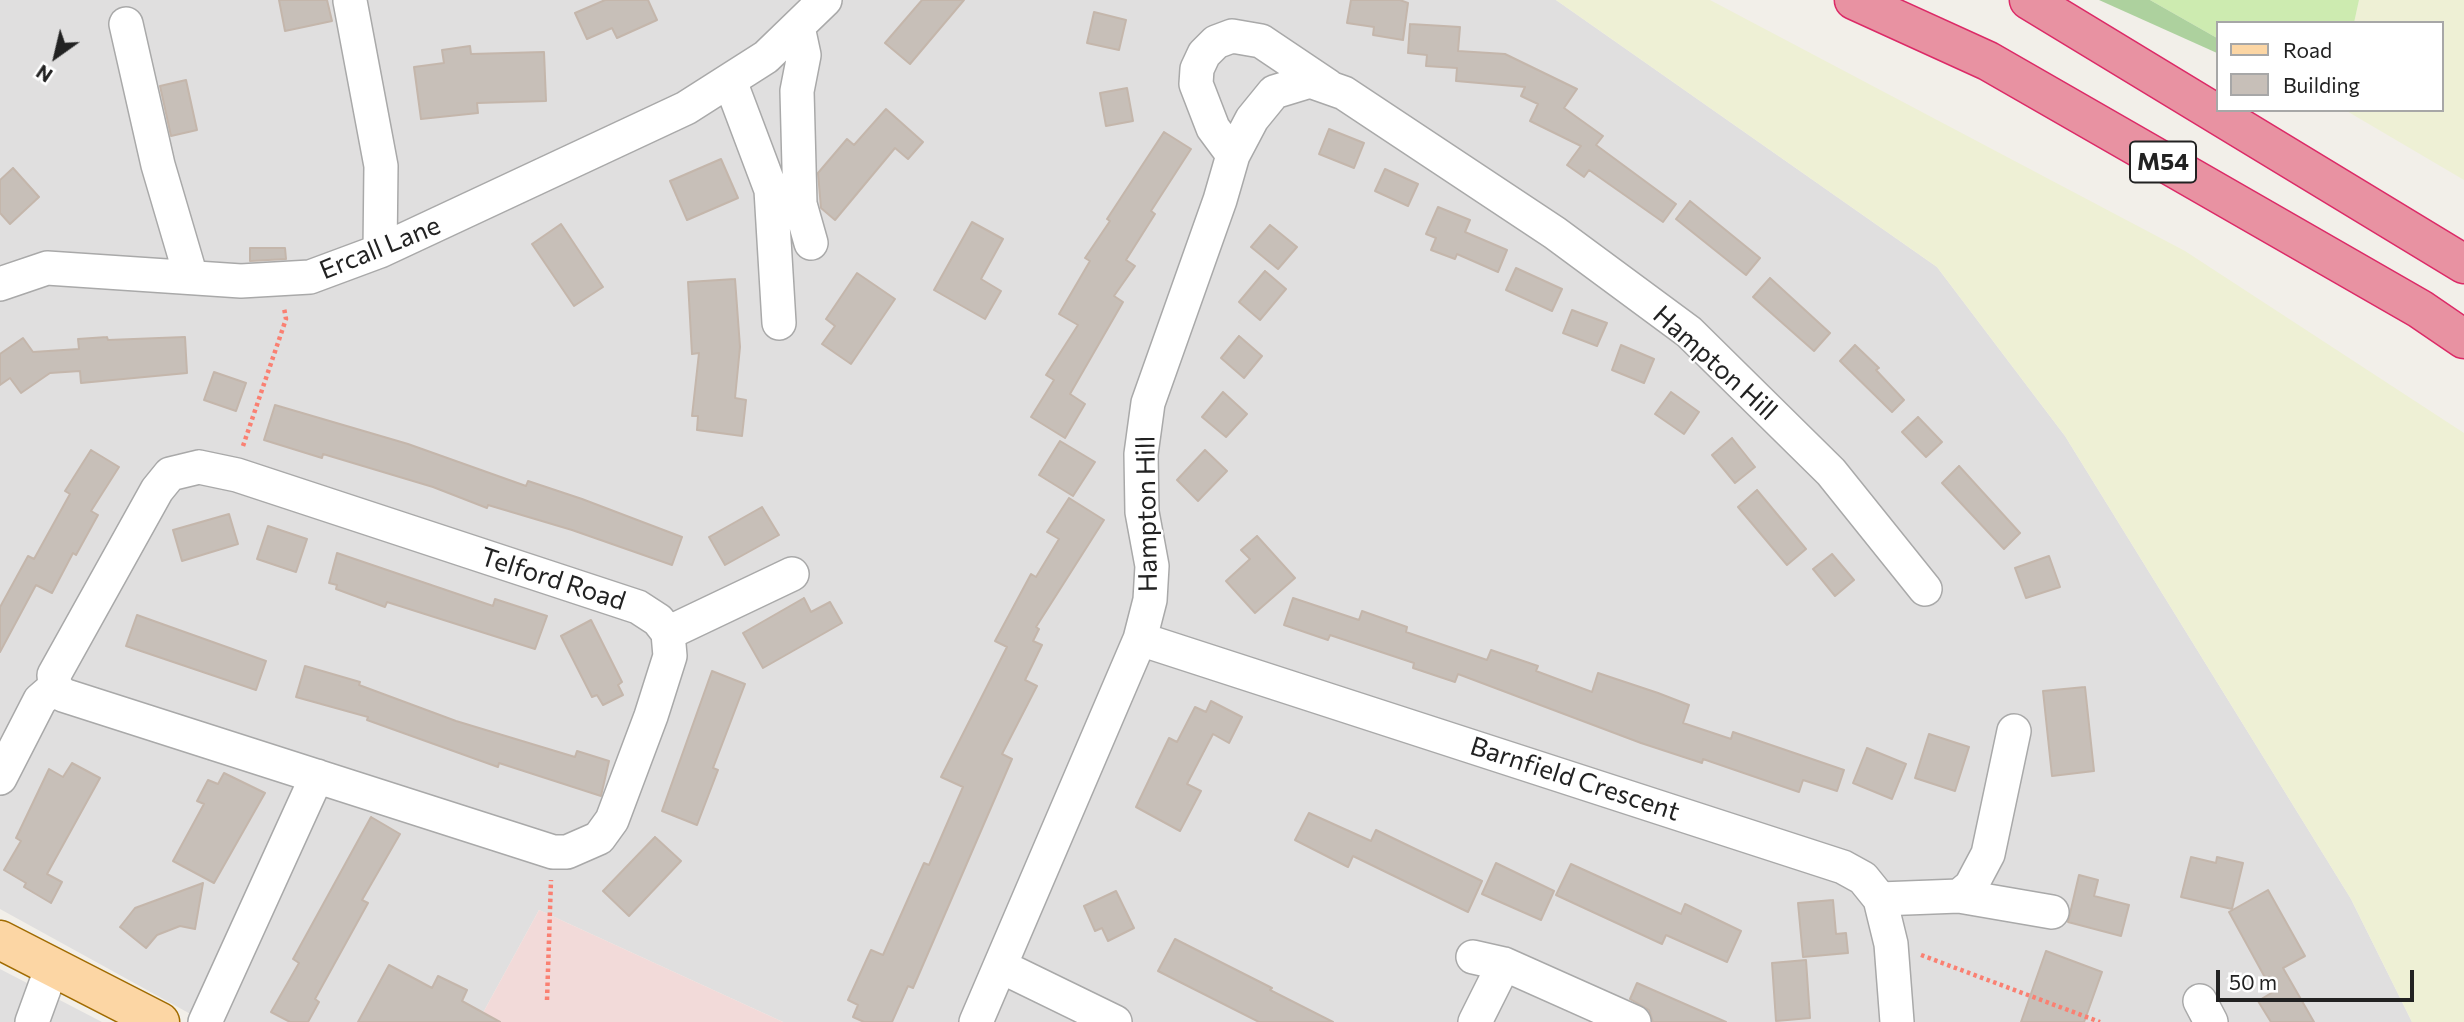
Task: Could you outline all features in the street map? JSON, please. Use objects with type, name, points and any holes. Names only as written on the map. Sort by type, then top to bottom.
[{"type":"highway","name":"M54","points":[[1854,0],[1988,61],[2420,309],[2464,339]]},
{"type":"highway","name":"M54","points":[[2029,0],[2464,264]]},
{"type":"main road","points":[[0,940],[160,1022]]},
{"type":"street","name":"Ercall Lane","points":[[0,284],[47,268],[241,281],[310,277],[380,251],[686,108],[766,57],[825,0]]},
{"type":"street","points":[[350,1],[381,166],[380,251]]},
{"type":"street","points":[[126,24],[158,165],[191,277]]},
{"type":"street","points":[[798,27],[804,55],[797,91],[800,204],[811,243]]},
{"type":"street","name":"Hampton Hill","points":[[1233,155],[1213,128],[1196,84],[1197,69],[1204,54],[1216,42],[1232,36],[1261,41],[1328,86]]},
{"type":"street","points":[[730,81],[771,190],[779,323]]},
{"type":"street","name":"Hampton Hill","points":[[976,1022],[1140,639],[1150,600],[1152,566],[1142,512],[1141,454],[1148,403],[1220,200],[1233,155],[1252,119],[1274,92],[1310,81],[1344,93],[1555,233],[1689,332],[1831,472],[1925,589]]},
{"type":"street","name":"Telford Road","points":[[0,778],[40,700],[55,687],[54,675],[163,482],[170,474],[199,467],[237,475],[638,607],[658,620],[668,633]]},
{"type":"street","points":[[55,687],[63,695],[553,852],[584,846],[599,838],[612,820],[652,716],[670,656],[668,633],[792,574]]},
{"type":"street","name":"Barnfield Crescent","points":[[1140,639],[1843,867],[1863,878],[1880,898]]},
{"type":"street","points":[[1959,896],[1981,872],[1988,854],[2014,731]]},
{"type":"street","points":[[205,1022],[317,776]]},
{"type":"street","points":[[1897,1022],[1891,944],[1880,898],[1959,896],[2052,912]]},
{"type":"street","points":[[1475,1022],[1489,961],[1634,1022]]},
{"type":"street","points":[[1000,965],[1115,1022]]},
{"type":"street","points":[[32,1022],[52,967]]},
{"type":"path","points":[[237,475],[240,455],[286,319],[280,279]]},
{"type":"path","points":[[547,1000],[553,852]]},
{"type":"path","points":[[1891,944],[2100,1022]]},
{"type":"shaded area","points":[[0,0],[1556,0],[1937,267],[2065,436],[2351,899],[2412,1022],[783,1022],[539,910],[478,1022],[205,1022],[0,909]]},
{"type":"shaded area","points":[[539,910],[783,1022],[478,1022]]},
{"type":"shaded area","points":[[0,969],[102,1022],[0,1022]]},
{"type":"green space","points":[[1556,0],[1710,0],[2185,251],[2464,433],[2464,1022],[2412,1022],[2351,899],[2065,436],[1937,267]]},
{"type":"green space","points":[[2099,0],[2150,0],[2216,37],[2216,53]]},
{"type":"green space","points":[[2150,0],[2359,0],[2354,21],[2216,21],[2216,37]]},
{"type":"green space","points":[[2359,0],[2464,0],[2464,180],[2348,112],[2443,112],[2443,21],[2354,21]]},
{"type":"building","points":[[279,0],[327,0],[332,21],[285,31]]},
{"type":"building","points":[[605,0],[648,0],[657,20],[617,38],[612,28],[587,39],[575,13]]},
{"type":"building","points":[[922,0],[964,0],[910,64],[885,43]]},
{"type":"building","points":[[1351,0],[1400,0],[1408,3],[1403,40],[1373,35],[1374,27],[1347,23]]},
{"type":"building","points":[[1094,12],[1126,20],[1119,50],[1087,43]]},
{"type":"building","points":[[1410,24],[1460,27],[1458,51],[1505,54],[1577,89],[1564,108],[1603,136],[1596,145],[1676,204],[1663,222],[1589,170],[1584,177],[1567,165],[1581,146],[1530,121],[1538,104],[1521,96],[1525,87],[1456,81],[1457,68],[1426,66],[1427,55],[1408,53]]},
{"type":"building","points":[[470,46],[471,54],[544,52],[546,101],[477,103],[478,113],[421,119],[414,67],[444,63],[442,50]]},
{"type":"building","points":[[186,80],[197,130],[171,136],[160,86]]},
{"type":"building","points":[[1127,88],[1133,121],[1106,126],[1100,93]]},
{"type":"building","points":[[886,109],[923,142],[908,159],[895,148],[835,220],[821,208],[818,173],[847,139],[854,145]]},
{"type":"building","points":[[1329,129],[1364,143],[1354,168],[1319,154]]},
{"type":"building","points":[[1164,132],[1191,149],[1151,211],[1155,214],[1126,260],[1135,266],[1114,296],[1123,302],[1070,394],[1085,404],[1065,438],[1031,417],[1054,380],[1046,375],[1078,325],[1059,314],[1090,261],[1085,258],[1110,221],[1107,219]]},
{"type":"building","points":[[721,159],[738,198],[687,220],[670,181]]},
{"type":"building","points":[[13,168],[39,197],[10,224],[0,213],[0,180]]},
{"type":"building","points":[[1385,169],[1418,184],[1408,206],[1375,191]]},
{"type":"building","points":[[1690,201],[1760,258],[1746,275],[1676,219]]},
{"type":"building","points":[[1438,207],[1470,220],[1465,232],[1507,250],[1498,272],[1457,254],[1455,259],[1431,250],[1436,238],[1426,234]]},
{"type":"building","points":[[972,222],[1003,239],[981,279],[1001,291],[985,319],[934,290]]},
{"type":"building","points":[[561,224],[603,287],[574,306],[532,244]]},
{"type":"building","points":[[1270,225],[1297,247],[1278,269],[1251,247]]},
{"type":"building","points":[[250,248],[285,248],[286,259],[250,261]]},
{"type":"building","points":[[1516,268],[1562,289],[1552,311],[1506,290]]},
{"type":"building","points":[[1265,271],[1286,289],[1260,320],[1239,302]]},
{"type":"building","points":[[857,273],[895,299],[851,364],[822,344],[835,326],[826,319]]},
{"type":"building","points":[[1770,278],[1830,333],[1814,351],[1753,297]]},
{"type":"building","points":[[735,279],[740,347],[735,398],[746,400],[742,436],[697,430],[698,416],[692,416],[699,353],[692,354],[688,282]]},
{"type":"building","points":[[1572,310],[1607,323],[1597,346],[1563,333]]},
{"type":"building","points":[[1239,336],[1262,356],[1244,378],[1221,358]]},
{"type":"building","points":[[107,337],[108,340],[185,337],[187,373],[81,383],[80,371],[50,373],[21,393],[10,378],[0,385],[0,354],[23,338],[33,352],[79,349],[78,339]]},
{"type":"building","points":[[1621,345],[1654,359],[1644,383],[1612,370]]},
{"type":"building","points":[[1855,345],[1879,368],[1876,370],[1904,400],[1892,412],[1840,361]]},
{"type":"building","points":[[214,372],[246,383],[236,411],[204,400]]},
{"type":"building","points":[[1223,392],[1247,414],[1226,437],[1202,417]]},
{"type":"building","points":[[1671,392],[1699,412],[1684,434],[1655,414]]},
{"type":"building","points":[[275,405],[408,444],[526,486],[528,481],[682,537],[672,565],[572,530],[488,505],[487,508],[433,487],[323,454],[322,458],[264,440]]},
{"type":"building","points":[[1918,417],[1942,442],[1926,457],[1902,432]]},
{"type":"building","points":[[1732,438],[1755,467],[1735,483],[1712,455]]},
{"type":"building","points":[[1060,441],[1095,462],[1073,496],[1039,475]]},
{"type":"building","points":[[91,450],[119,467],[91,511],[98,515],[76,555],[73,553],[52,593],[36,585],[0,652],[0,607],[28,556],[34,559],[70,494],[65,491]]},
{"type":"building","points":[[1205,450],[1227,471],[1198,501],[1177,480]]},
{"type":"building","points":[[1959,466],[2020,533],[2004,549],[1942,483]]},
{"type":"building","points":[[1757,490],[1806,549],[1787,565],[1738,507]]},
{"type":"building","points":[[1069,498],[1104,520],[1036,627],[1039,629],[1033,641],[1042,645],[1025,680],[1037,686],[1002,754],[1012,759],[913,988],[908,986],[892,1022],[864,1022],[853,1017],[858,1005],[848,1000],[871,950],[883,955],[924,863],[929,865],[963,787],[941,777],[1007,647],[995,641],[1031,574],[1036,577],[1059,539],[1047,532]]},
{"type":"building","points":[[762,507],[779,535],[725,565],[709,537]]},
{"type":"building","points":[[229,514],[238,544],[182,561],[173,530]]},
{"type":"building","points":[[268,526],[307,539],[296,572],[257,559]]},
{"type":"building","points":[[1257,536],[1295,578],[1255,613],[1226,581],[1250,559],[1241,550]]},
{"type":"building","points":[[337,553],[493,606],[495,599],[547,616],[535,649],[387,602],[385,607],[336,589],[337,585],[329,583]]},
{"type":"building","points":[[1832,554],[1854,580],[1835,596],[1813,569]]},
{"type":"building","points":[[2049,556],[2060,587],[2026,598],[2015,568]]},
{"type":"building","points":[[804,598],[811,612],[830,602],[842,623],[763,668],[743,633]]},
{"type":"building","points":[[1293,598],[1359,620],[1362,611],[1407,627],[1406,632],[1487,660],[1491,650],[1538,666],[1536,671],[1592,692],[1598,673],[1658,693],[1689,705],[1683,723],[1731,739],[1733,732],[1844,770],[1837,791],[1803,780],[1799,792],[1703,759],[1702,763],[1641,743],[1458,674],[1455,682],[1413,668],[1414,663],[1330,635],[1328,640],[1284,625]]},
{"type":"building","points":[[137,615],[266,661],[256,690],[126,646]]},
{"type":"building","points":[[591,620],[622,682],[618,685],[623,695],[603,705],[597,695],[592,697],[561,636]]},
{"type":"building","points":[[305,666],[360,682],[359,685],[456,721],[575,757],[577,751],[609,761],[601,796],[499,763],[498,767],[367,720],[368,717],[296,697]]},
{"type":"building","points":[[712,671],[745,684],[713,768],[718,770],[697,825],[662,811]]},
{"type":"building","points":[[2085,687],[2094,771],[2052,776],[2043,691]]},
{"type":"building","points":[[1211,701],[1242,717],[1229,743],[1213,734],[1187,784],[1201,791],[1180,831],[1136,807],[1169,738],[1177,742],[1195,707],[1206,712]]},
{"type":"building","points":[[1929,734],[1969,747],[1955,791],[1915,778]]},
{"type":"building","points":[[1867,748],[1906,764],[1892,799],[1853,783]]},
{"type":"building","points":[[72,763],[100,778],[47,874],[62,882],[51,903],[24,887],[26,883],[4,870],[21,841],[16,838],[49,769],[63,777]]},
{"type":"building","points":[[224,773],[265,793],[214,883],[173,861],[204,804],[197,801],[208,780],[218,784]]},
{"type":"building","points":[[1309,813],[1371,841],[1376,830],[1482,881],[1468,912],[1353,856],[1348,867],[1295,840]]},
{"type":"building","points":[[371,817],[400,834],[362,900],[368,903],[315,999],[319,1002],[308,1022],[290,1022],[271,1012],[299,963],[293,959]]},
{"type":"building","points":[[655,837],[681,861],[629,916],[603,891]]},
{"type":"building","points":[[2191,857],[2216,863],[2217,857],[2243,863],[2232,909],[2181,897]]},
{"type":"building","points":[[1496,863],[1554,891],[1541,920],[1482,894]]},
{"type":"building","points":[[1571,864],[1681,914],[1685,904],[1741,931],[1727,962],[1666,935],[1662,944],[1556,895]]},
{"type":"building","points":[[2079,875],[2098,880],[2094,896],[2129,905],[2121,936],[2068,922]]},
{"type":"building","points":[[203,883],[195,929],[180,926],[157,935],[146,948],[120,927],[135,908]]},
{"type":"building","points":[[2268,890],[2305,956],[2283,968],[2314,1022],[2271,1022],[2258,1001],[2273,992],[2229,912]]},
{"type":"building","points":[[1116,891],[1134,928],[1108,941],[1102,928],[1095,931],[1084,906]]},
{"type":"building","points":[[1833,900],[1836,934],[1846,933],[1848,953],[1803,957],[1798,903]]},
{"type":"building","points":[[1175,939],[1333,1022],[1259,1022],[1158,971]]},
{"type":"building","points":[[2046,951],[2102,972],[2084,1022],[2021,1022]]},
{"type":"building","points":[[1806,960],[1810,1018],[1776,1021],[1772,963]]},
{"type":"building","points":[[389,965],[432,988],[438,976],[467,990],[462,1001],[500,1022],[358,1022]]},
{"type":"building","points":[[1637,983],[1726,1022],[1653,1022],[1649,1010],[1630,999]]}]
